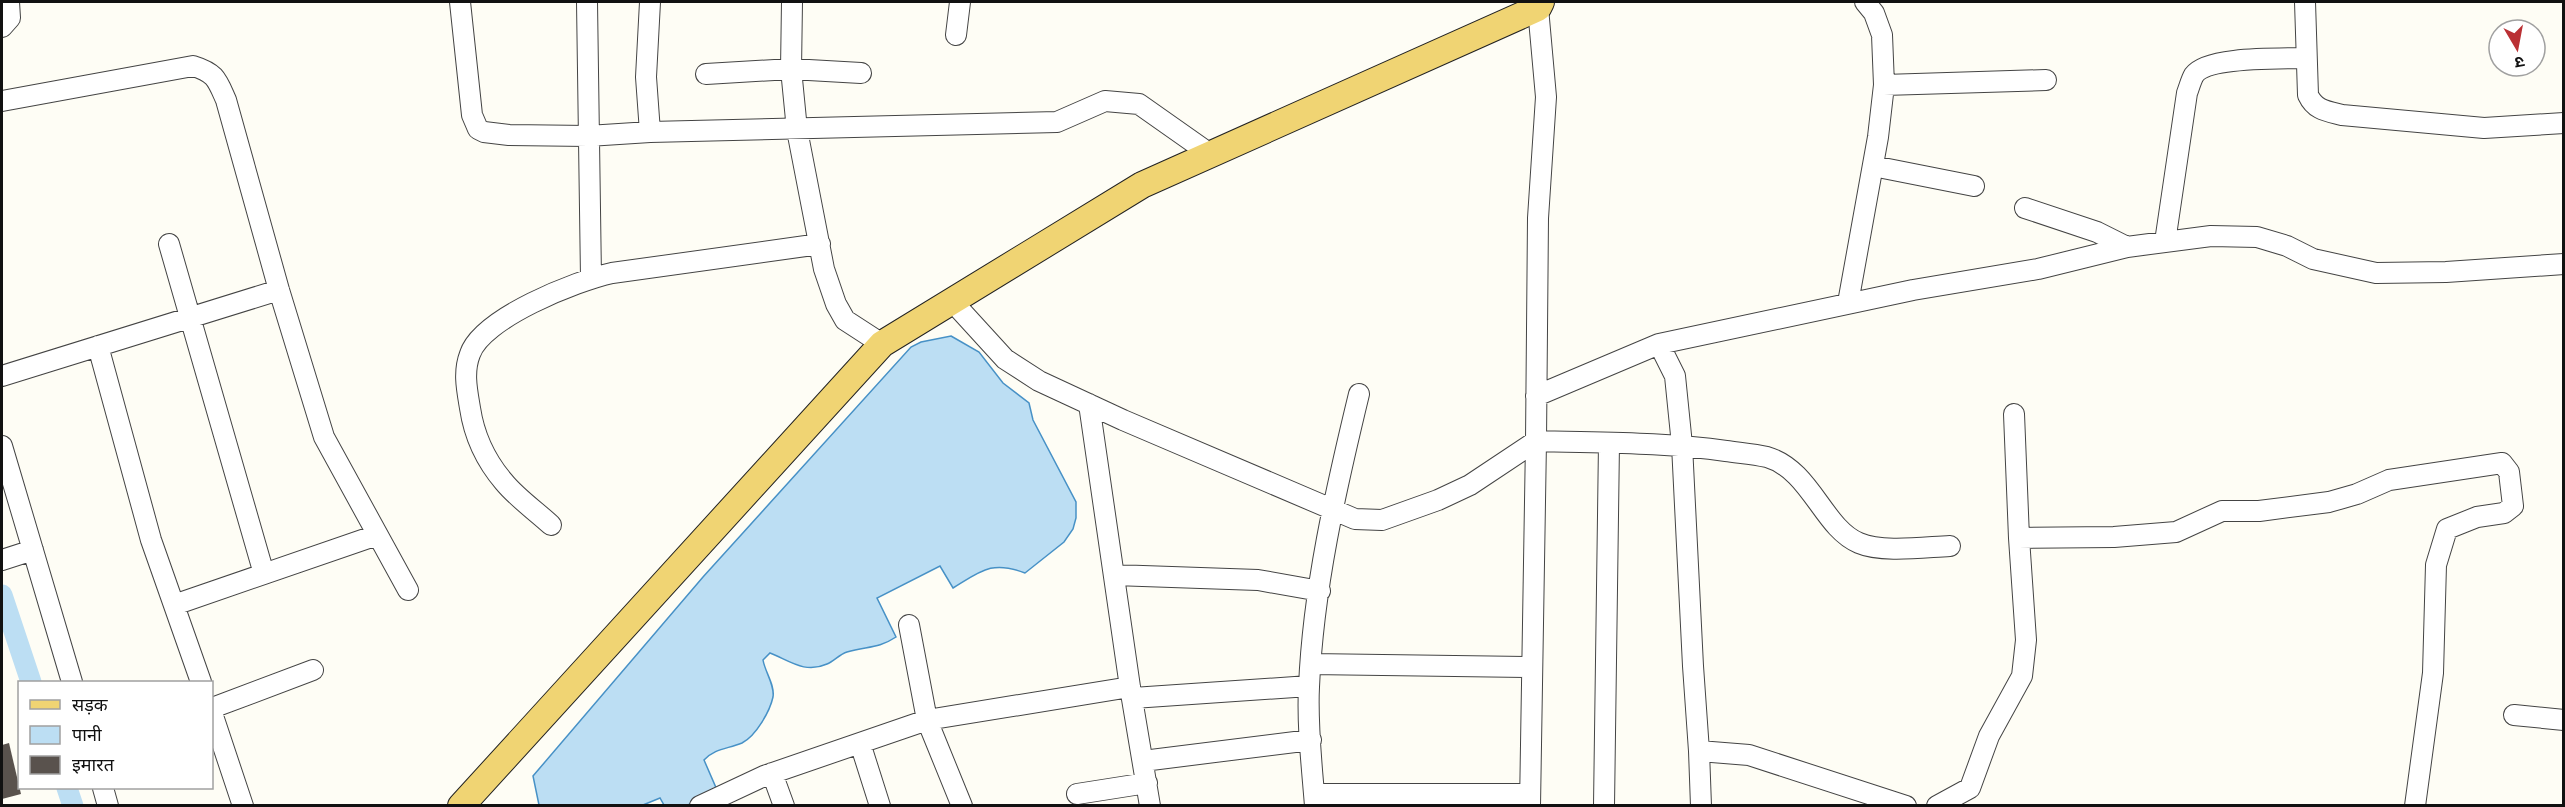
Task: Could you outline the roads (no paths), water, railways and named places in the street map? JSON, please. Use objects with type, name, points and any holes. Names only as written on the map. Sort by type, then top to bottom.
[{"type":"main road","points":[[462,806],[882,344],[1142,185],[1539,5]]},
{"type":"street","points":[[2,27],[10,18],[9,2]]},
{"type":"street","points":[[460,2],[472,115],[478,129],[484,132],[509,135],[588,136],[650,132],[1057,122],[1105,101],[1139,104],[1210,154]]},
{"type":"street","points":[[587,2],[591,278]]},
{"type":"street","points":[[650,2],[646,77],[650,132]]},
{"type":"street","points":[[792,2],[791,69],[797,130],[830,286],[845,320],[882,344]]},
{"type":"street","points":[[956,35],[960,2]]},
{"type":"street","points":[[1848,303],[1873,166],[1884,85],[1882,34],[1874,13],[1865,2]]},
{"type":"street","points":[[2305,2],[2305,58],[2308,95],[2313,105],[2322,110],[2342,115],[2484,128],[2564,123]]},
{"type":"street","points":[[1359,394],[1331,509],[1311,664],[1309,686],[1315,800],[1530,800],[1538,218],[1546,97],[1539,5]]},
{"type":"street","points":[[2165,242],[2187,93],[2194,74],[2205,67],[2222,63],[2305,58]]},
{"type":"street","points":[[2,101],[193,66],[208,70],[217,79],[226,100],[279,290],[324,437],[408,590]]},
{"type":"street","points":[[706,74],[791,69],[861,73]]},
{"type":"street","points":[[1884,85],[2046,80]]},
{"type":"street","points":[[1873,166],[1974,186]]},
{"type":"street","points":[[2025,208],[2097,232],[2127,247]]},
{"type":"street","points":[[1536,396],[1659,344],[1913,290],[2038,269],[2127,247],[2211,236],[2257,237],[2288,246],[2313,259],[2376,273],[2437,273],[2564,264]]},
{"type":"street","points":[[169,244],[264,574]]},
{"type":"street","points":[[551,525],[504,482],[482,448],[473,427],[465,374],[470,352],[480,337],[500,320],[591,278],[612,273],[820,244]]},
{"type":"street","points":[[2,376],[279,290]]},
{"type":"street","points":[[952,301],[1005,359],[1040,381],[1355,519],[1382,520],[1404,513],[1470,484],[1536,441],[1682,445],[1768,458],[1786,466],[1809,488],[1838,527],[1859,543],[1883,548],[1950,546]]},
{"type":"street","points":[[1659,344],[1675,376],[1682,445],[1693,666],[1700,751],[1701,806]]},
{"type":"street","points":[[98,346],[152,540],[201,681]]},
{"type":"street","points":[[1089,404],[1150,806]]},
{"type":"street","points":[[1937,806],[1970,788],[1989,736],[2022,676],[2026,640],[2014,414]]},
{"type":"street","points":[[1604,806],[1609,443]]},
{"type":"street","points":[[2,446],[72,681]]},
{"type":"street","points":[[2019,538],[2114,537],[2176,532],[2222,512],[2259,511],[2330,502],[2357,494],[2389,480],[2502,464],[2509,472],[2513,506],[2504,513],[2477,517],[2447,529],[2436,565],[2433,673],[2415,806]]},
{"type":"street","points":[[174,605],[377,535]]},
{"type":"street","points":[[4,559],[33,550]]},
{"type":"street","points":[[1114,575],[1257,580],[1320,591]]},
{"type":"street","points":[[909,625],[927,720],[962,806]]},
{"type":"street","points":[[1311,664],[1532,667]]},
{"type":"street","points":[[213,708],[313,670]]},
{"type":"street","points":[[710,803],[772,773],[927,720],[1132,692],[1309,686]]},
{"type":"street","points":[[2514,715],[2564,720]]},
{"type":"street","points":[[213,716],[243,806]]},
{"type":"street","points":[[1143,760],[1311,740]]},
{"type":"street","points":[[860,743],[880,806]]},
{"type":"street","points":[[1700,751],[1749,755],[1906,806]]},
{"type":"street","points":[[772,773],[784,806]]},
{"type":"street","points":[[1077,794],[1147,783]]},
{"type":"street","points":[[103,789],[108,806]]},
{"type":"water","points":[[951,336],[979,352],[1003,383],[1029,403],[1033,420],[1076,502],[1073,529],[1064,542],[1025,573],[1004,567],[987,569],[953,588],[940,566],[877,598],[896,637],[884,644],[847,652],[827,664],[812,668],[798,665],[770,653],[763,660],[773,692],[766,716],[747,740],[717,751],[704,760],[717,790],[688,805],[664,805],[660,798],[643,805],[539,805],[533,776],[703,577],[911,347],[921,342]]},
{"type":"waterway","points":[[2,595],[31,681]]},
{"type":"waterway","points":[[67,789],[73,806]]}]
